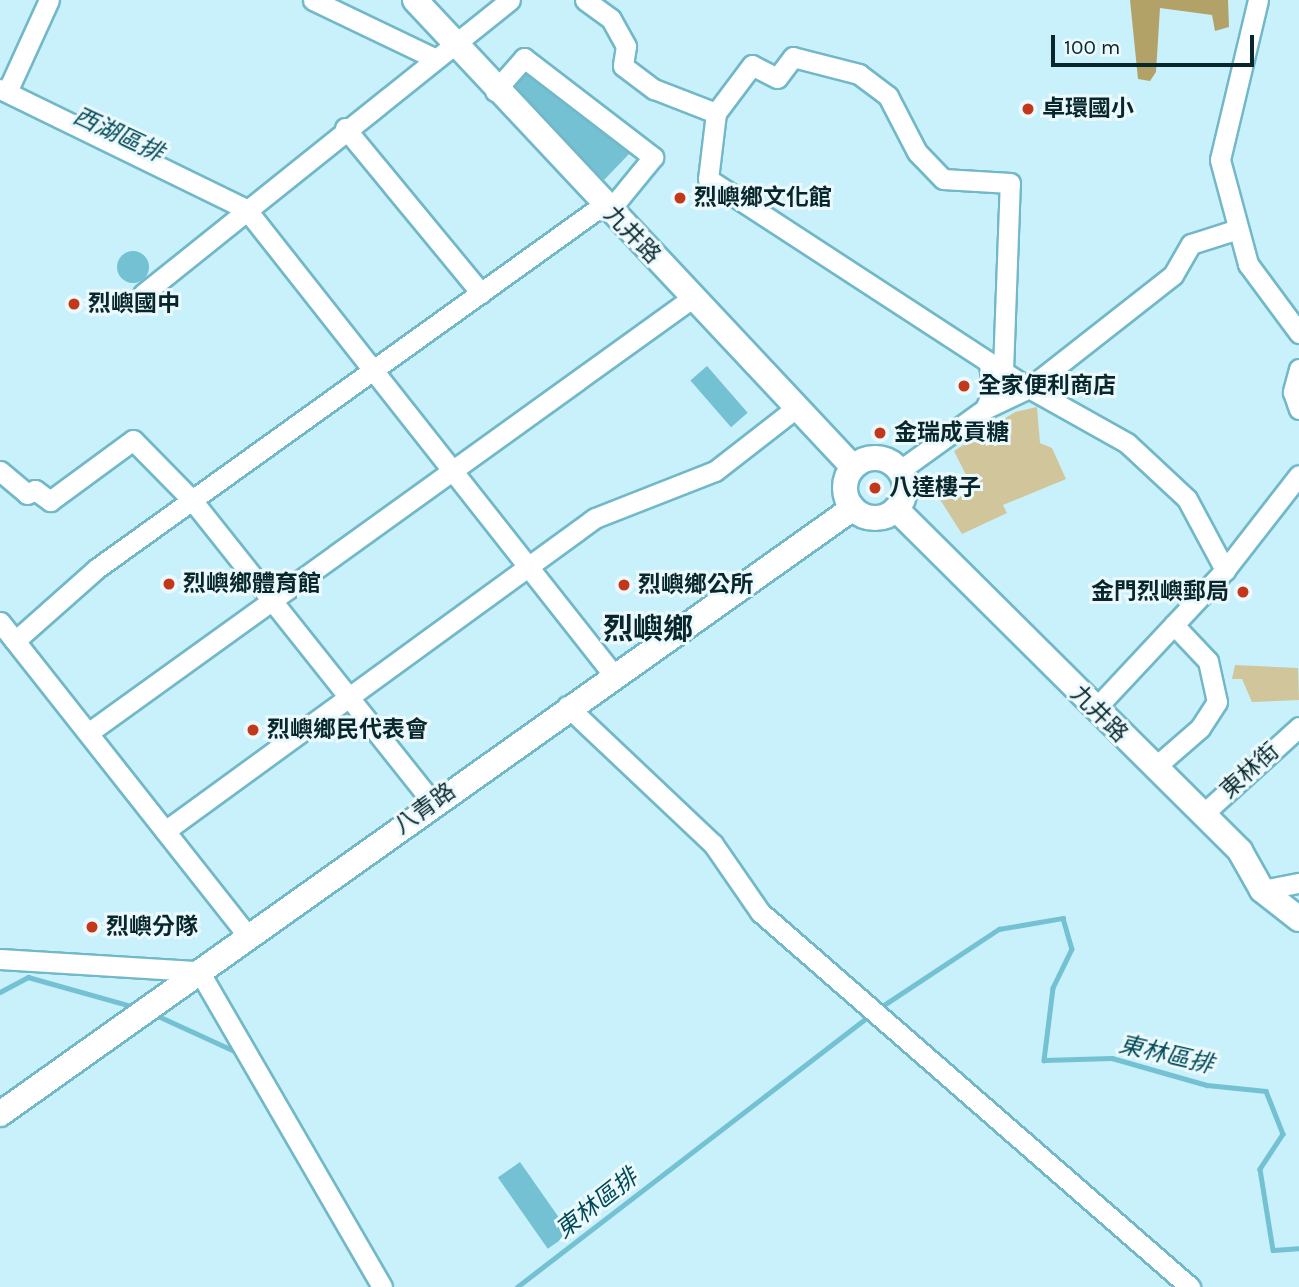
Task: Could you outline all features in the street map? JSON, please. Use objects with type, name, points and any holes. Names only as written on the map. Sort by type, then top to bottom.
[{"type":"main road","name":"九井路","points":[[415,0],[442,51],[495,91],[853,467]]},
{"type":"main road","points":[[877,458],[899,471],[905,486],[896,509],[879,517],[853,508],[845,483],[853,467],[877,458]]},
{"type":"main road","name":"八青路","points":[[0,1114],[434,804],[612,673],[853,508]]},
{"type":"main road","name":"九井路","points":[[896,509],[1240,852],[1262,890],[1299,919]]},
{"type":"street","points":[[50,0],[3,90],[246,209],[612,673]]},
{"type":"street","points":[[313,0],[442,51]]},
{"type":"street","points":[[143,294],[345,128],[510,0]]},
{"type":"street","points":[[586,0],[611,19],[626,46],[623,66],[654,89],[716,113]]},
{"type":"street","points":[[1258,0],[1220,160],[1248,264],[1299,333]]},
{"type":"street","points":[[985,409],[993,390],[996,368],[1010,183],[943,178],[917,152],[888,96],[859,74],[793,57],[777,78],[752,65],[716,113],[708,180],[996,368],[1127,443],[1187,499],[1225,570]]},
{"type":"street","points":[[15,641],[96,569],[481,293],[606,208],[653,157],[524,58],[495,91]]},
{"type":"street","points":[[345,128],[481,293]]},
{"type":"street","points":[[899,471],[985,409],[1029,388],[1173,275],[1191,244],[1237,229]]},
{"type":"street","points":[[88,733],[270,598],[453,471],[692,298]]},
{"type":"street","points":[[1299,369],[1293,392],[1299,409]]},
{"type":"street","points":[[164,831],[347,694],[614,506],[715,471],[796,408]]},
{"type":"street","points":[[0,471],[27,494],[35,490],[50,501],[133,440],[192,500],[434,804]]},
{"type":"street","points":[[1095,709],[1225,570],[1299,475]]},
{"type":"street","points":[[0,622],[247,935]]},
{"type":"street","points":[[1154,768],[1200,728],[1217,702],[1208,661],[1174,625]]},
{"type":"street","points":[[567,706],[713,844],[760,912],[1190,1287]]},
{"type":"street","name":"東林街","points":[[1202,815],[1299,727]]},
{"type":"street","points":[[1262,890],[1299,883]]},
{"type":"street","points":[[0,959],[199,971],[382,1287]]},
{"type":"shaded area","points":[[1130,0],[1228,0],[1229,27],[1215,31],[1212,15],[1160,8],[1156,72],[1150,81],[1138,79]]},
{"type":"shaded area","points":[[1037,407],[1040,443],[1052,448],[1066,479],[1003,505],[1007,513],[962,534],[939,498],[969,481],[954,451],[1015,412]]},
{"type":"shaded area","points":[[1235,665],[1298,668],[1299,700],[1252,702],[1242,679],[1232,679]]},
{"type":"water","points":[[527,72],[630,153],[604,180],[511,91]]},
{"type":"water","points":[[133,251],[144,256],[149,267],[144,278],[133,283],[122,278],[117,267],[122,256]]},
{"type":"water","points":[[707,366],[748,413],[731,427],[690,380]]},
{"type":"water","points":[[520,1162],[570,1233],[548,1249],[498,1177]]},
{"type":"waterway","name":"東林區排","points":[[884,1005],[999,929],[1063,918],[1072,949],[1053,988],[1044,1060],[1112,1058],[1207,1085],[1266,1091],[1283,1134],[1260,1169],[1273,1250],[1299,1248]]},
{"type":"waterway","points":[[0,992],[28,977],[135,1007]]},
{"type":"waterway","name":"東林區排","points":[[156,1015],[237,1052]]},
{"type":"waterway","name":"東林區排","points":[[517,1287],[864,1020]]},
{"type":"place","name":"卓環國小","points":[[1028,109]]},
{"type":"place","name":"烈嶼鄉文化館","points":[[680,198]]},
{"type":"place","name":"烈嶼國中","points":[[74,304]]},
{"type":"place","name":"全家便利商店","points":[[964,386]]},
{"type":"place","name":"金瑞成貢糖","points":[[880,433]]},
{"type":"place","name":"八達樓子","points":[[875,488]]},
{"type":"place","name":"烈嶼鄉體育館","points":[[169,584]]},
{"type":"place","name":"烈嶼鄉公所","points":[[624,585]]},
{"type":"place","name":"金門烈嶼郵局","points":[[1243,592]]},
{"type":"place","name":"烈嶼鄉民代表會","points":[[253,730]]},
{"type":"place","name":"烈嶼分隊","points":[[92,927]]},
{"type":"district","name":"烈嶼鄉","points":[[648,629]]},
{"type":"water label","name":"西湖區排","points":[[118,135]]}]
